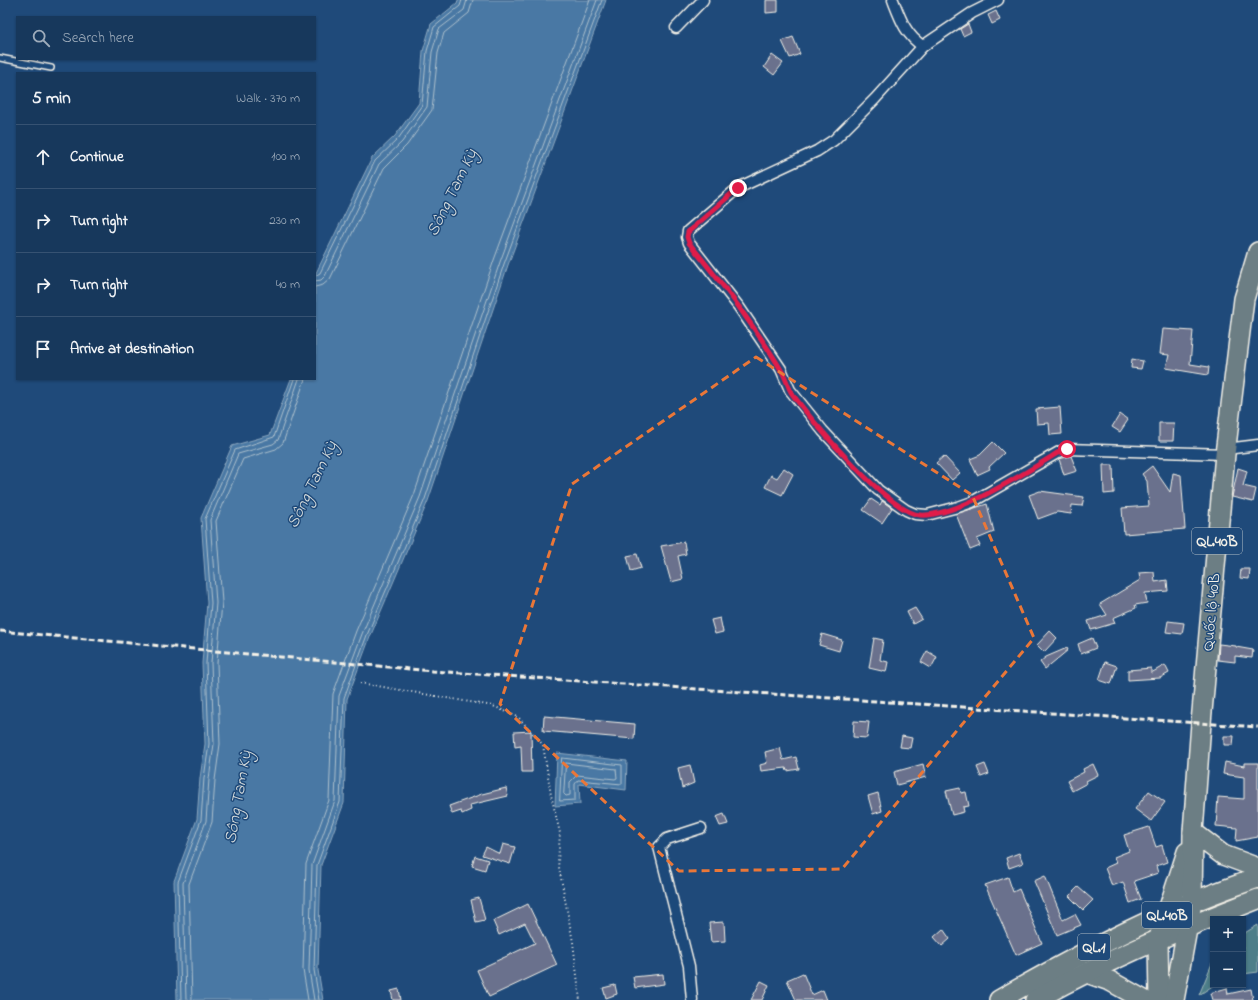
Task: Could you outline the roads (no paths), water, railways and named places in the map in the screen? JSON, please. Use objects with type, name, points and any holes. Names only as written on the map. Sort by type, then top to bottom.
[{"type":"highway","name":"Quốc lộ 40B","points":[[1189,928],[1192,902],[1193,832],[1225,451],[1258,252]]},
{"type":"highway","name":"Quốc lộ 40B","points":[[1159,1000],[1158,941],[1193,832]]},
{"type":"highway","points":[[1193,832],[1223,855],[1258,868]]},
{"type":"highway","name":"QL.1","points":[[1000,999],[1080,954],[1168,912],[1258,878]]},
{"type":"highway","name":"QL.1","points":[[1036,1000],[1087,973],[1258,899]]},
{"type":"highway","name":"QL.40B","points":[[1174,1000],[1189,928]]},
{"type":"highway","points":[[1087,973],[1110,981],[1144,1000]]},
{"type":"street","points":[[676,28],[703,0]]},
{"type":"street","points":[[893,0],[909,35],[914,41],[923,46]]},
{"type":"street","points":[[998,0],[972,13],[923,46],[876,99],[834,140],[817,152],[738,188],[688,232],[687,237],[689,243],[727,291],[760,337],[781,369],[794,395],[823,431],[878,490],[906,510],[921,515],[927,515],[972,502],[1059,452],[1067,449],[1225,451],[1258,445]]},
{"type":"street","points":[[692,1000],[689,966],[659,847],[667,839],[701,828]]},
{"type":"lane","points":[[0,58],[51,68]]},
{"type":"water","name":"Sông Tam Kỳ","points":[[458,0],[606,0],[508,265],[428,501],[370,637],[347,699],[344,803],[321,865],[318,970],[323,1000],[177,1000],[174,881],[197,819],[200,778],[205,744],[202,663],[207,603],[201,518],[232,446],[270,435],[291,380],[316,380],[316,273],[372,158],[395,136],[419,103],[423,51],[431,24],[457,3]]},
{"type":"water","points":[[557,753],[627,761],[626,790],[579,784],[580,804],[555,806]]},
{"type":"railway","points":[[0,631],[432,671],[1258,727]]}]
